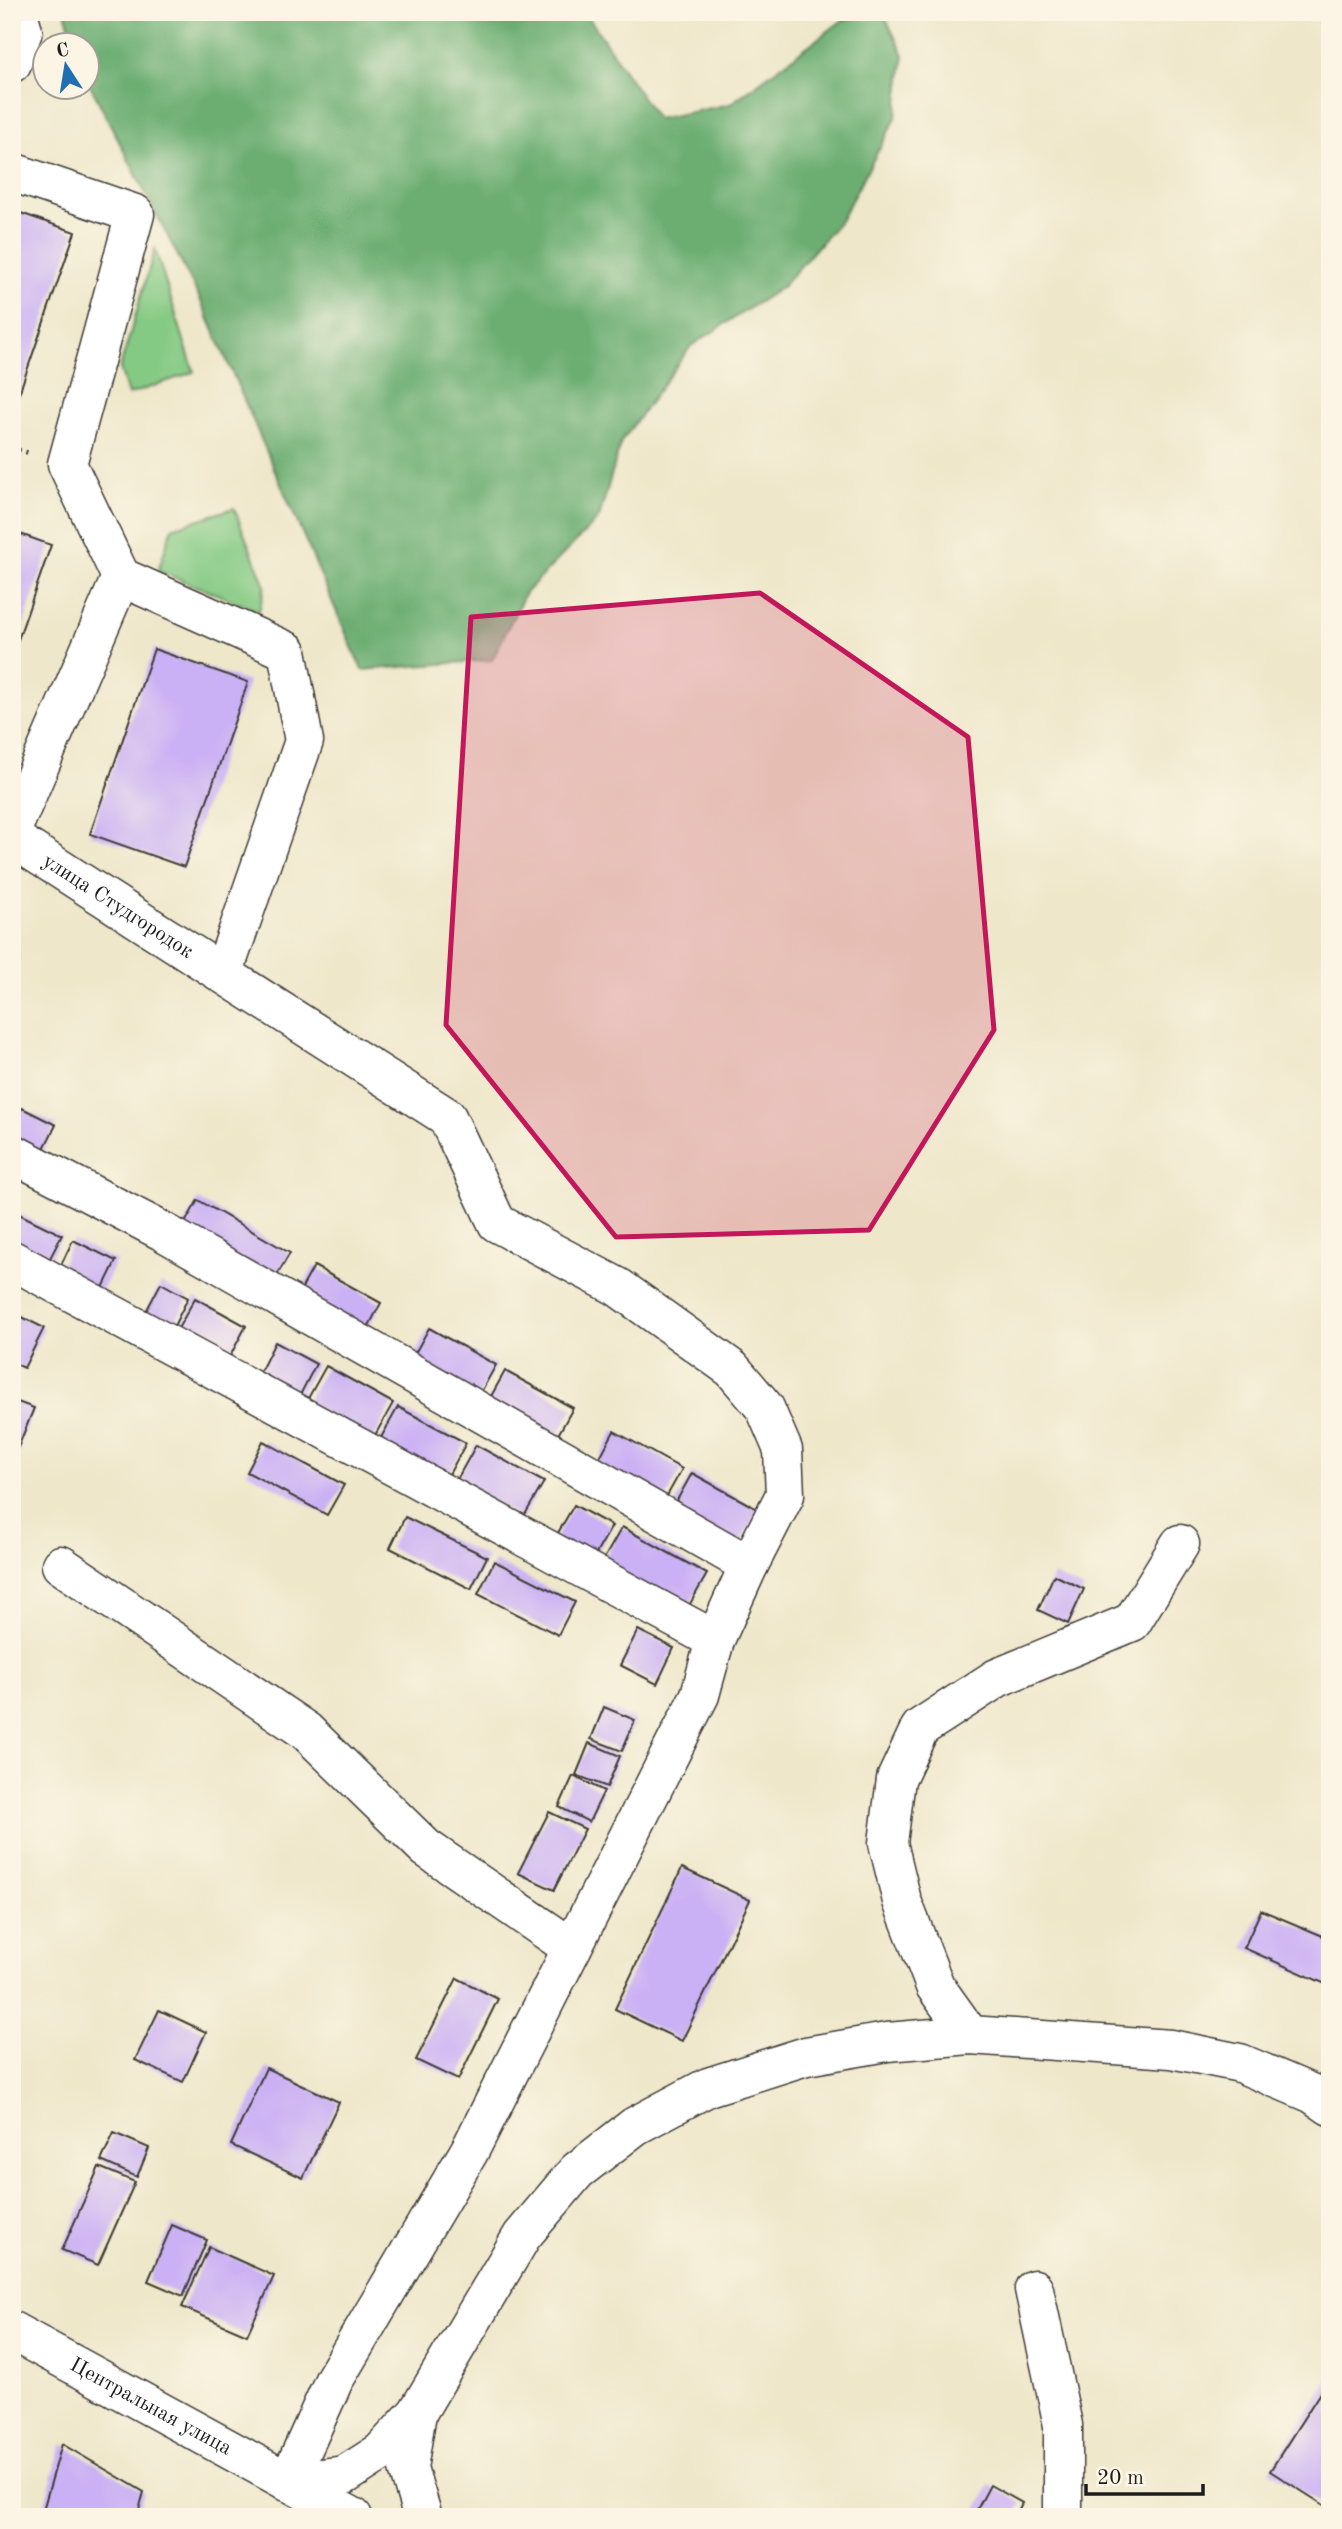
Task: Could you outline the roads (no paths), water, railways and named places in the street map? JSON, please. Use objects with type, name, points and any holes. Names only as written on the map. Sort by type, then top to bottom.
[{"type":"street","points":[[12,63],[23,31],[18,12]]},
{"type":"street","points":[[12,172],[135,214],[67,464],[121,577],[286,652],[304,741],[223,974]]},
{"type":"street","points":[[12,830],[121,577]]},
{"type":"street","name":"улица Студгородок","points":[[12,838],[447,1117],[497,1223],[618,1287],[732,1369],[765,1408],[783,1450],[785,1495],[715,1640],[700,1695],[470,2150],[334,2380],[288,2482]]},
{"type":"street","points":[[12,1153],[162,1231],[749,1565]]},
{"type":"street","points":[[12,1260],[715,1640]]},
{"type":"street","points":[[970,2035],[935,1986],[902,1901],[888,1843],[896,1779],[920,1728],[997,1678],[1132,1622],[1180,1544]]},
{"type":"street","points":[[61,1565],[306,1731],[426,1848],[572,1948]]},
{"type":"street","points":[[288,2482],[345,2475],[381,2452],[417,2413],[522,2236],[577,2171],[635,2126],[708,2087],[806,2056],[887,2042],[970,2035],[1171,2049],[1240,2063],[1324,2094]]},
{"type":"street","points":[[1034,2289],[1063,2425],[1063,2517]]},
{"type":"street","name":"Центральная улица","points":[[12,2331],[353,2517]]},
{"type":"street","points":[[417,2413],[408,2468],[423,2517]]}]
